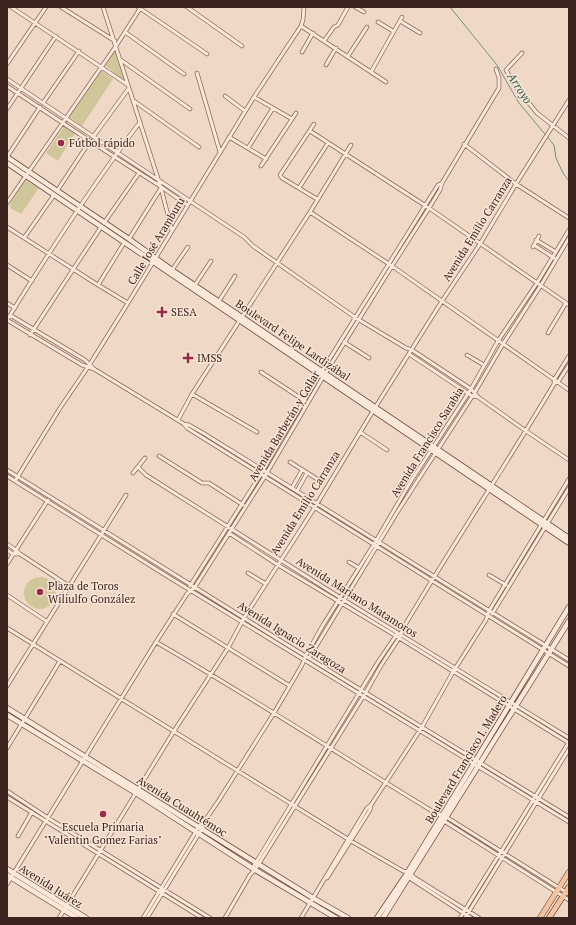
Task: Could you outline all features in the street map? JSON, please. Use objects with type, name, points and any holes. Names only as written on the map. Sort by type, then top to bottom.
[{"type":"main road","name":"Boulevard Felipe Lardizábal","points":[[7,157],[28,174],[124,243],[172,270],[197,289],[218,301],[241,319]]},
{"type":"main road","name":"Boulevard Felipe Lardizábal","points":[[7,163],[28,174]]},
{"type":"main road","name":"Boulevard Felipe Lardizábal","points":[[78,209],[129,239],[154,260],[490,486],[569,541]]},
{"type":"main road","name":"Boulevard Francisco I. Madero","points":[[477,762],[510,704],[569,607]]},
{"type":"main road","name":"Boulevard Francisco I. Madero","points":[[378,918],[569,621]]},
{"type":"main road","name":"Avenida Cuauhtémoc","points":[[7,708],[86,756],[197,834],[310,904],[336,918]]},
{"type":"main road","name":"Avenida Cuauhtémoc","points":[[7,714],[82,761],[200,828],[348,918]]},
{"type":"main road","name":"Avenida Juárez","points":[[7,869],[11,875],[41,894],[86,918]]},
{"type":"main road","points":[[540,918],[569,872]]},
{"type":"main road","name":"Boulevard Francisco I. Madero","points":[[383,918],[407,874]]},
{"type":"main road","points":[[549,918],[566,894],[569,887]]},
{"type":"main road","name":"Avenida Juárez","points":[[65,908],[77,918]]},
{"type":"street","points":[[11,7],[79,51],[129,86]]},
{"type":"street","points":[[7,64],[46,7]]},
{"type":"street","points":[[61,7],[115,41]]},
{"type":"street","points":[[103,7],[134,101],[172,231]]},
{"type":"street","points":[[187,7],[242,46]]},
{"type":"street","name":"Calle José Aramburu","points":[[15,481],[29,456],[90,364],[128,303],[245,110],[301,26],[304,7]]},
{"type":"street","points":[[324,41],[334,27],[338,25],[348,7]]},
{"type":"street","points":[[355,7],[364,12]]},
{"type":"street","points":[[7,203],[8,198],[28,174],[102,67],[140,8],[207,54]]},
{"type":"street","points":[[371,72],[401,19],[420,33]]},
{"type":"street","points":[[378,22],[393,31]]},
{"type":"street","points":[[301,26],[386,82]]},
{"type":"street","points":[[348,56],[367,27]]},
{"type":"street","points":[[125,32],[184,74]]},
{"type":"street","points":[[302,52],[313,33]]},
{"type":"street","points":[[7,109],[56,36]]},
{"type":"street","points":[[326,65],[336,48]]},
{"type":"street","points":[[43,103],[79,51]]},
{"type":"street","points":[[522,53],[506,70],[519,91],[532,107],[569,138]]},
{"type":"street","points":[[121,60],[190,109]]},
{"type":"street","name":"Avenida Barberán y Collar","points":[[390,265],[410,239],[440,190],[442,183],[464,144],[499,88],[499,78],[496,69]]},
{"type":"street","points":[[197,73],[220,152]]},
{"type":"street","points":[[7,79],[244,237],[253,246],[358,319],[406,348],[412,350],[471,389],[478,397],[569,460]]},
{"type":"street","points":[[7,86],[187,206]]},
{"type":"street","points":[[93,137],[129,86]]},
{"type":"street","points":[[225,96],[245,110]]},
{"type":"street","points":[[254,97],[292,119]]},
{"type":"street","name":"Avenida Emilio Carranza","points":[[59,918],[174,731],[228,648],[244,618],[278,565],[280,559],[316,505],[374,409],[480,244],[569,100]]},
{"type":"street","points":[[134,101],[199,147]]},
{"type":"street","points":[[7,157],[40,107]]},
{"type":"street","points":[[248,148],[273,108]]},
{"type":"street","points":[[261,166],[296,113]]},
{"type":"street","points":[[94,369],[87,368],[7,320],[48,253],[140,122]]},
{"type":"street","points":[[314,124],[280,175],[282,178],[317,199]]},
{"type":"street","points":[[310,131],[429,208],[568,304],[548,333]]},
{"type":"street","points":[[229,137],[266,159]]},
{"type":"street","points":[[24,238],[90,141]]},
{"type":"street","points":[[298,188],[328,143]]},
{"type":"street","points":[[464,144],[516,184],[569,218]]},
{"type":"street","points":[[178,420],[192,394],[310,212],[351,145]]},
{"type":"street","points":[[104,223],[139,173]]},
{"type":"street","name":"Avenida Barberán y Collar","points":[[190,590],[191,585],[262,472],[304,400],[345,343],[407,236],[438,185],[442,183]]},
{"type":"street","points":[[129,239],[160,187]]},
{"type":"street","points":[[310,212],[390,265],[569,390]]},
{"type":"street","points":[[7,227],[128,303]]},
{"type":"street","points":[[30,335],[101,227]]},
{"type":"street","name":"Avenida Francisco Sarabia","points":[[558,253],[569,230]]},
{"type":"street","points":[[407,236],[410,239]]},
{"type":"street","points":[[539,236],[533,246],[555,258]]},
{"type":"street","name":"Avenida Francisco Sarabia","points":[[307,658],[317,637],[378,547],[411,481],[475,392],[503,344],[541,285],[558,253],[569,238]]},
{"type":"street","points":[[536,240],[558,253]]},
{"type":"street","points":[[98,285],[124,243]]},
{"type":"street","points":[[172,270],[188,247]]},
{"type":"street","name":"Avenida Francisco Sarabia","points":[[435,449],[498,341],[555,258]]},
{"type":"street","points":[[197,289],[211,261]]},
{"type":"street","points":[[7,264],[32,281]]},
{"type":"street","points":[[218,301],[235,276]]},
{"type":"street","points":[[7,303],[15,308]]},
{"type":"street","points":[[10,315],[90,364],[94,369],[184,424],[189,425],[224,449],[316,505]]},
{"type":"street","name":"Avenida Barberán y Collar","points":[[7,884],[11,875],[47,820],[173,614],[190,590],[195,587],[266,475],[342,341],[358,319]]},
{"type":"street","points":[[342,341],[369,358]]},
{"type":"street","points":[[406,348],[410,354],[432,370],[472,396],[478,397]]},
{"type":"street","points":[[467,355],[484,365]]},
{"type":"street","points":[[363,693],[378,662],[402,630],[490,486],[526,431],[569,356]]},
{"type":"street","points":[[432,370],[435,365]]},
{"type":"street","points":[[554,384],[558,382],[569,365]]},
{"type":"street","points":[[262,372],[308,403]]},
{"type":"street","points":[[453,383],[455,379]]},
{"type":"street","points":[[192,394],[257,432]]},
{"type":"street","points":[[360,432],[387,450]]},
{"type":"street","points":[[281,439],[285,442]]},
{"type":"street","points":[[159,456],[202,483],[209,484],[245,507]]},
{"type":"street","points":[[133,474],[145,458]]},
{"type":"street","points":[[290,462],[317,479]]},
{"type":"street","name":"Avenida Mariano Matamoros","points":[[138,467],[142,469],[146,476],[311,579],[340,598],[341,602]]},
{"type":"street","name":"Avenida Ignacio Zaragoza","points":[[7,470],[262,629],[275,640]]},
{"type":"street","points":[[292,488],[302,470]]},
{"type":"street","points":[[296,491],[307,473]]},
{"type":"street","points":[[266,475],[292,488],[374,545],[489,616],[520,632]]},
{"type":"street","name":"Avenida Ignacio Zaragoza","points":[[7,476],[260,633],[335,674],[391,710],[449,743],[511,786],[569,822]]},
{"type":"street","points":[[545,524],[569,479]]},
{"type":"street","points":[[301,918],[350,840],[367,808],[371,805],[421,728],[453,672],[569,488]]},
{"type":"street","points":[[560,494],[564,496]]},
{"type":"street","points":[[7,686],[32,643],[126,495]]},
{"type":"street","points":[[7,564],[50,497]]},
{"type":"street","name":"Avenida Francisco Sarabia","points":[[340,598],[397,510]]},
{"type":"street","points":[[71,516],[74,512]]},
{"type":"street","points":[[344,524],[380,543],[462,593],[545,648],[569,660]]},
{"type":"street","name":"Avenida Mariano Matamoros","points":[[225,531],[308,583],[456,668],[510,704],[533,722],[569,743]]},
{"type":"street","points":[[7,544],[69,586]]},
{"type":"street","points":[[254,549],[256,545]]},
{"type":"street","points":[[7,550],[13,554],[20,554]]},
{"type":"street","points":[[209,556],[213,558]]},
{"type":"street","points":[[405,564],[408,560]]},
{"type":"street","points":[[349,562],[363,570]]},
{"type":"street","points":[[248,573],[266,584]]},
{"type":"street","points":[[489,575],[507,586]]},
{"type":"street","points":[[308,583],[311,579]]},
{"type":"street","points":[[460,597],[462,593]]},
{"type":"street","points":[[7,595],[46,621]]},
{"type":"street","points":[[471,604],[473,600]]},
{"type":"street","points":[[218,607],[220,603]]},
{"type":"street","points":[[173,614],[290,686]]},
{"type":"street","name":"Avenida Francisco Sarabia","points":[[147,918],[200,828],[274,713],[302,665],[320,639],[325,626]]},
{"type":"street","points":[[7,628],[407,874],[472,918]]},
{"type":"street","points":[[260,633],[262,629]]},
{"type":"street","points":[[225,918],[257,863],[382,664],[398,635]]},
{"type":"street","name":"Avenida Mariano Matamoros","points":[[398,635],[424,654],[453,672],[510,704]]},
{"type":"street","points":[[156,642],[274,713],[385,783],[442,817],[466,829],[540,876],[558,890]]},
{"type":"street","points":[[424,654],[427,651]]},
{"type":"street","points":[[550,651],[569,666]]},
{"type":"street","name":"Avenida Ignacio Zaragoza","points":[[307,658],[333,678],[363,693]]},
{"type":"street","points":[[7,748],[60,661]]},
{"type":"street","points":[[378,662],[382,664]]},
{"type":"street","points":[[333,678],[335,674]]},
{"type":"street","name":"Avenida Mariano Matamoros","points":[[514,707],[536,718],[569,738]]},
{"type":"street","points":[[533,722],[536,718]]},
{"type":"street","name":"Avenida Ignacio Zaragoza","points":[[421,728],[447,747],[513,782],[569,817]]},
{"type":"street","points":[[550,732],[553,728]]},
{"type":"street","points":[[447,747],[449,743]]},
{"type":"street","points":[[460,918],[466,913],[488,873],[514,835],[569,743]]},
{"type":"street","points":[[558,763],[569,749]]},
{"type":"street","points":[[511,786],[513,782]]},
{"type":"street","points":[[7,791],[47,820],[184,905],[210,918]]},
{"type":"street","points":[[7,797],[33,810]]},
{"type":"street","points":[[18,836],[33,810]]},
{"type":"street","points":[[442,817],[463,833],[537,880],[566,894],[569,900]]},
{"type":"street","points":[[463,833],[466,829]]},
{"type":"street","points":[[486,847],[489,844]]},
{"type":"street","points":[[479,891],[492,876],[500,857]]},
{"type":"street","points":[[488,873],[492,876]]},
{"type":"street","points":[[537,880],[540,876]]},
{"type":"street","name":"Avenida Francisco Sarabia","points":[[143,918],[162,891]]},
{"type":"street","points":[[196,912],[202,918]]},
{"type":"street","points":[[466,913],[479,918]]},
{"type":"shaded area","points":[[115,50],[125,82],[105,65]]},
{"type":"shaded area","points":[[101,70],[113,79],[82,126],[69,117]]},
{"type":"shaded area","name":"Fútbol rápido","points":[[65,125],[75,133],[58,161],[46,153]]},
{"type":"shaded area","points":[[25,180],[39,188],[21,214],[10,208],[11,202]]},
{"type":"shaded area","name":"Plaza de Toros Wiliulfo González","points":[[37,577],[43,577],[52,581],[56,593],[52,605],[43,609],[37,609],[28,605],[24,596],[24,590],[28,581]]},
{"type":"waterway","name":"Arroyo","points":[[450,7],[497,65],[519,103],[554,145],[556,158],[563,173],[569,181]]},
{"type":"place","name":"Fútbol rápido","points":[[61,143]]},
{"type":"place","name":"SESA","points":[[162,312]]},
{"type":"place","name":"IMSS","points":[[188,358]]},
{"type":"place","name":"Plaza de Toros Wiliulfo González","points":[[40,592]]},
{"type":"place","name":"Escuela Primaria \"Valentin Gomez Farias\"","points":[[103,814]]}]
